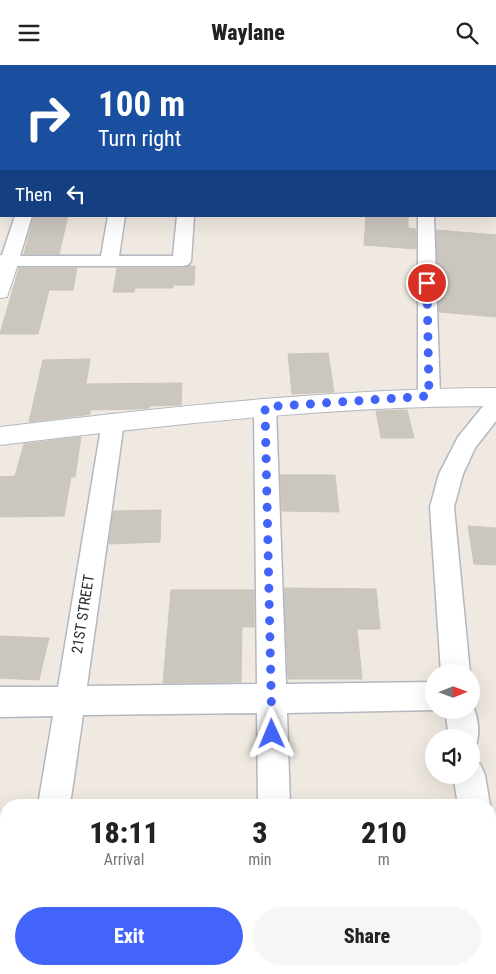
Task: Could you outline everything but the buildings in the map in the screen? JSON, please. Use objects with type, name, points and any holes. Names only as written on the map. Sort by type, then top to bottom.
[{"type":"street","points":[[0,292],[4,261],[24,217]]},
{"type":"street","points":[[109,261],[117,217]]},
{"type":"street","points":[[4,261],[182,261],[186,217]]},
{"type":"street","points":[[426,217],[429,396]]},
{"type":"street","points":[[0,436],[265,407],[429,396],[496,397]]},
{"type":"street","points":[[455,664],[442,507],[451,474],[466,443],[496,406]]},
{"type":"street","points":[[265,407],[274,799]]},
{"type":"street","name":"21ST STREET","points":[[55,799],[113,423]]},
{"type":"street","points":[[0,702],[425,696]]},
{"type":"street","points":[[470,784],[473,799]]},
{"type":"route","points":[[272,734],[265,407],[429,396],[427,283]]}]
